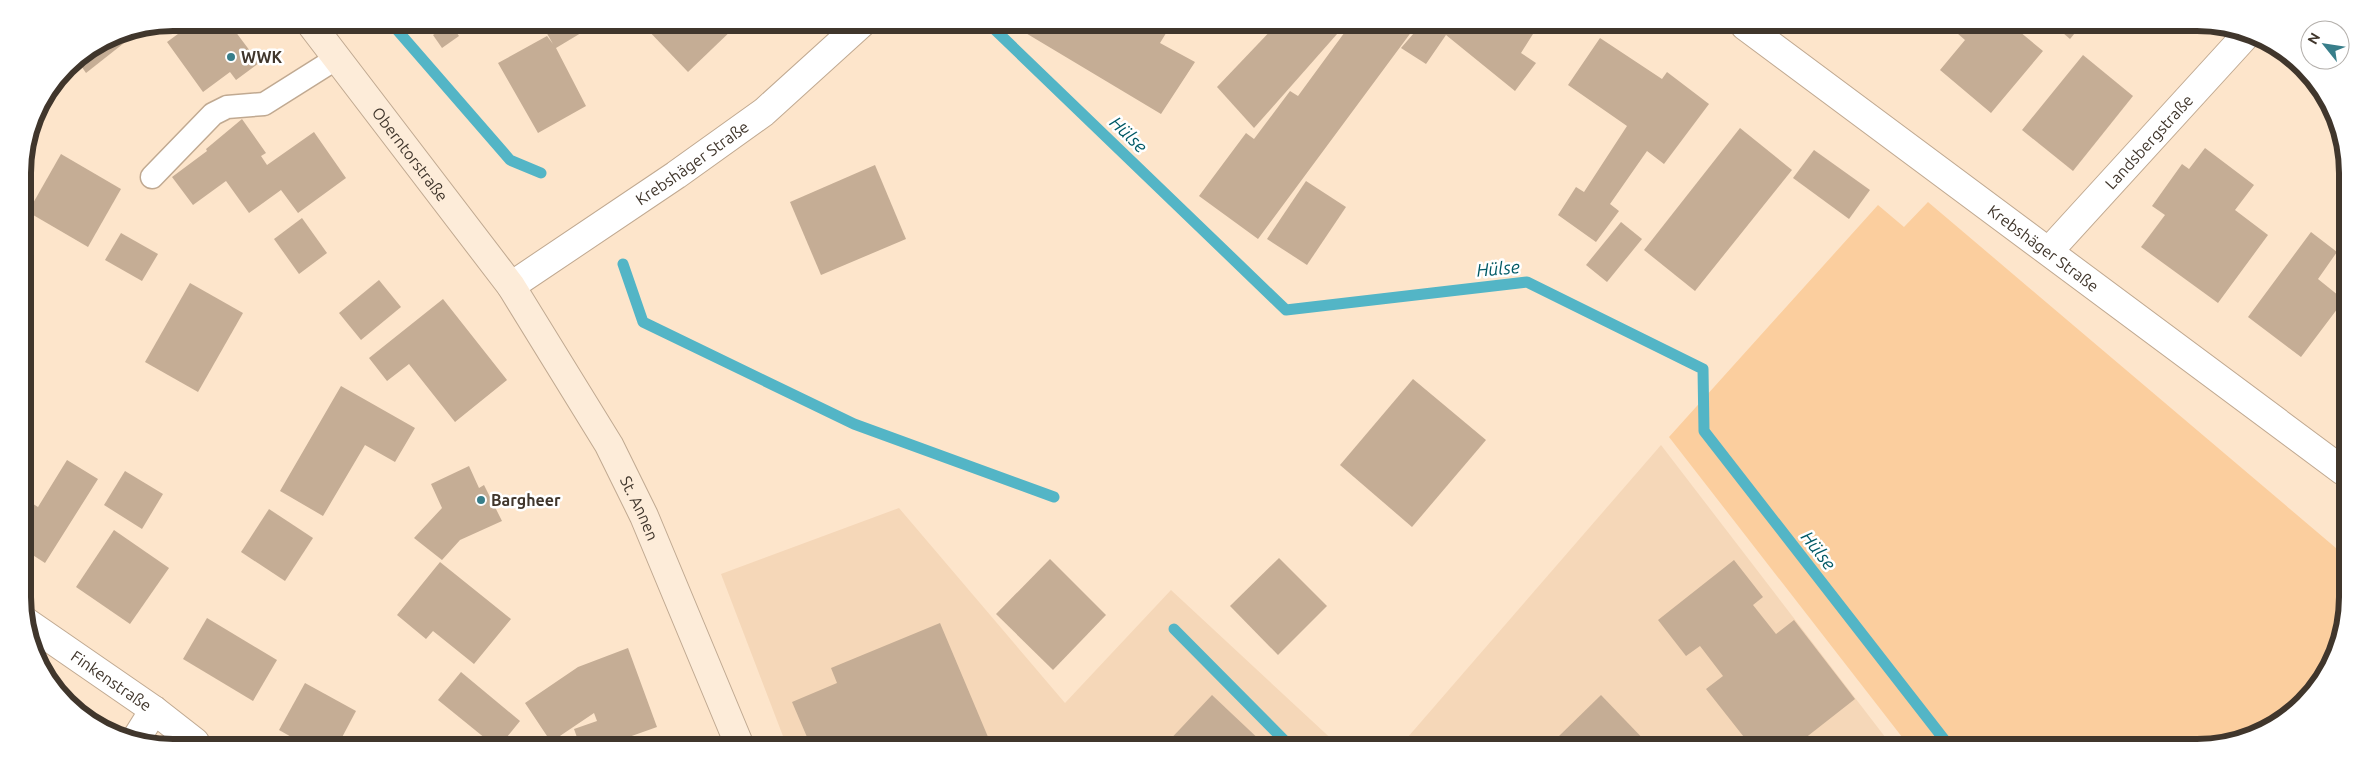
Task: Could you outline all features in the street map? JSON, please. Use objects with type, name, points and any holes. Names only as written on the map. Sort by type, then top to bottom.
[{"type":"main road","name":"Oberntorstraße","points":[[316,31],[511,286]]},
{"type":"main road","name":"St. Annen","points":[[511,286],[610,445],[644,516],[737,739]]},
{"type":"street","name":"Krebshäger Straße","points":[[511,286],[676,175],[764,112],[853,31]]},
{"type":"street","name":"Krebshäger Straße","points":[[1752,31],[2339,468]]},
{"type":"street","name":"Landsbergstraße","points":[[2049,251],[2243,39]]},
{"type":"street","name":"Finkenstraße","points":[[35,628],[154,710],[191,739]]},
{"type":"street","points":[[139,735],[154,710]]},
{"type":"lane","points":[[152,177],[213,114],[227,107],[264,104],[337,58]]},
{"type":"shaded area","points":[[1928,202],[2339,551],[2338,616],[2331,643],[2315,676],[2304,691],[2283,710],[2268,720],[2243,731],[2207,738],[1903,738],[1669,437],[1878,205],[1904,227]]},
{"type":"shaded area","points":[[1661,445],[1886,738],[1407,738]]},
{"type":"shaded area","points":[[899,508],[1065,703],[1171,590],[1331,738],[784,739],[721,574]]},
{"type":"building","points":[[182,31],[235,31],[259,63],[236,80],[230,72],[203,92],[167,42]]},
{"type":"building","points":[[439,31],[456,31],[459,36],[442,48],[433,35]]},
{"type":"building","points":[[546,31],[584,31],[556,48],[586,106],[538,133],[498,63],[547,36],[553,44]]},
{"type":"building","points":[[649,31],[731,31],[688,72]]},
{"type":"building","points":[[1022,31],[1167,31],[1160,43],[1195,62],[1161,114]]},
{"type":"building","points":[[1270,31],[1340,31],[1254,128],[1217,87]]},
{"type":"building","points":[[1346,31],[1412,31],[1258,239],[1199,196],[1246,133],[1254,139],[1290,91],[1298,96]]},
{"type":"building","points":[[1416,31],[1535,31],[1521,53],[1536,63],[1515,91],[1446,35],[1426,64],[1401,48]]},
{"type":"building","points":[[1955,31],[2019,31],[2043,51],[1991,113],[1940,70],[1965,40]]},
{"type":"building","points":[[2061,31],[2077,31],[2070,39]]},
{"type":"building","points":[[130,38],[86,73],[80,65],[102,50]]},
{"type":"building","points":[[1600,38],[1662,79],[1667,72],[1709,104],[1664,164],[1647,151],[1610,204],[1619,211],[1596,242],[1558,215],[1576,187],[1584,192],[1627,126],[1568,85]]},
{"type":"building","points":[[2083,55],[2133,96],[2073,171],[2022,130]]},
{"type":"building","points":[[242,119],[266,153],[261,156],[267,165],[314,132],[346,178],[298,213],[281,190],[249,213],[226,181],[193,205],[172,177],[207,151],[206,149]]},
{"type":"building","points":[[1740,128],[1792,170],[1695,291],[1644,250]]},
{"type":"building","points":[[2205,148],[2254,185],[2235,210],[2268,235],[2218,303],[2141,247],[2165,215],[2152,206],[2182,164],[2189,169]]},
{"type":"building","points":[[1814,150],[1870,190],[1849,219],[1793,178]]},
{"type":"building","points":[[61,154],[121,189],[88,247],[32,214],[32,205]]},
{"type":"building","points":[[875,165],[906,239],[821,275],[790,202]]},
{"type":"building","points":[[1306,181],[1346,207],[1307,265],[1267,239]]},
{"type":"building","points":[[302,218],[327,253],[299,274],[274,239]]},
{"type":"building","points":[[1621,222],[1642,239],[1607,282],[1586,265]]},
{"type":"building","points":[[2311,232],[2337,252],[2318,279],[2339,296],[2339,307],[2301,357],[2248,317]]},
{"type":"building","points":[[121,233],[158,254],[142,281],[105,260]]},
{"type":"building","points":[[379,280],[401,307],[361,340],[339,313]]},
{"type":"building","points":[[190,283],[243,313],[198,392],[145,362]]},
{"type":"building","points":[[443,299],[507,380],[455,422],[409,364],[387,381],[369,358]]},
{"type":"building","points":[[1413,379],[1486,440],[1412,527],[1340,465]]},
{"type":"building","points":[[341,386],[415,428],[395,462],[365,445],[323,516],[280,491]]},
{"type":"building","points":[[67,460],[98,479],[45,563],[31,554],[31,503],[38,507]]},
{"type":"building","points":[[469,466],[479,488],[484,485],[502,521],[460,540],[442,560],[414,538],[442,508],[431,484]]},
{"type":"building","points":[[125,471],[163,494],[142,529],[104,505]]},
{"type":"building","points":[[269,509],[313,538],[285,581],[241,552]]},
{"type":"building","points":[[114,530],[169,568],[130,624],[76,587]]},
{"type":"building","points":[[1279,558],[1327,606],[1278,655],[1230,606]]},
{"type":"building","points":[[1050,559],[1106,615],[1053,670],[996,614]]},
{"type":"building","points":[[1734,560],[1763,597],[1753,605],[1776,634],[1794,620],[1855,699],[1805,738],[1745,738],[1706,689],[1723,676],[1700,646],[1686,656],[1658,620]]},
{"type":"building","points":[[440,562],[511,619],[474,664],[433,631],[426,639],[397,615]]},
{"type":"building","points":[[207,618],[277,660],[253,701],[183,659]]},
{"type":"building","points":[[940,623],[989,739],[808,739],[792,702],[837,683],[831,668]]},
{"type":"building","points":[[628,648],[657,727],[624,739],[578,739],[574,729],[597,721],[594,713],[556,739],[549,739],[525,703],[578,667]]},
{"type":"building","points":[[461,672],[520,721],[505,739],[486,739],[438,700]]},
{"type":"building","points":[[305,683],[356,711],[341,739],[295,739],[279,730]]},
{"type":"building","points":[[1212,695],[1258,738],[1171,739]]},
{"type":"building","points":[[1601,695],[1643,738],[1557,738]]},
{"type":"waterway","points":[[398,31],[510,160],[541,173]]},
{"type":"waterway","name":"Hülse","points":[[996,31],[1286,310],[1527,282],[1703,369],[1704,431],[1943,738]]},
{"type":"waterway","points":[[623,264],[643,322],[854,424],[1054,497]]},
{"type":"waterway","points":[[1174,629],[1283,738]]},
{"type":"place","name":"WWK","points":[[231,57]]},
{"type":"place","name":"Bargheer","points":[[481,500]]}]
